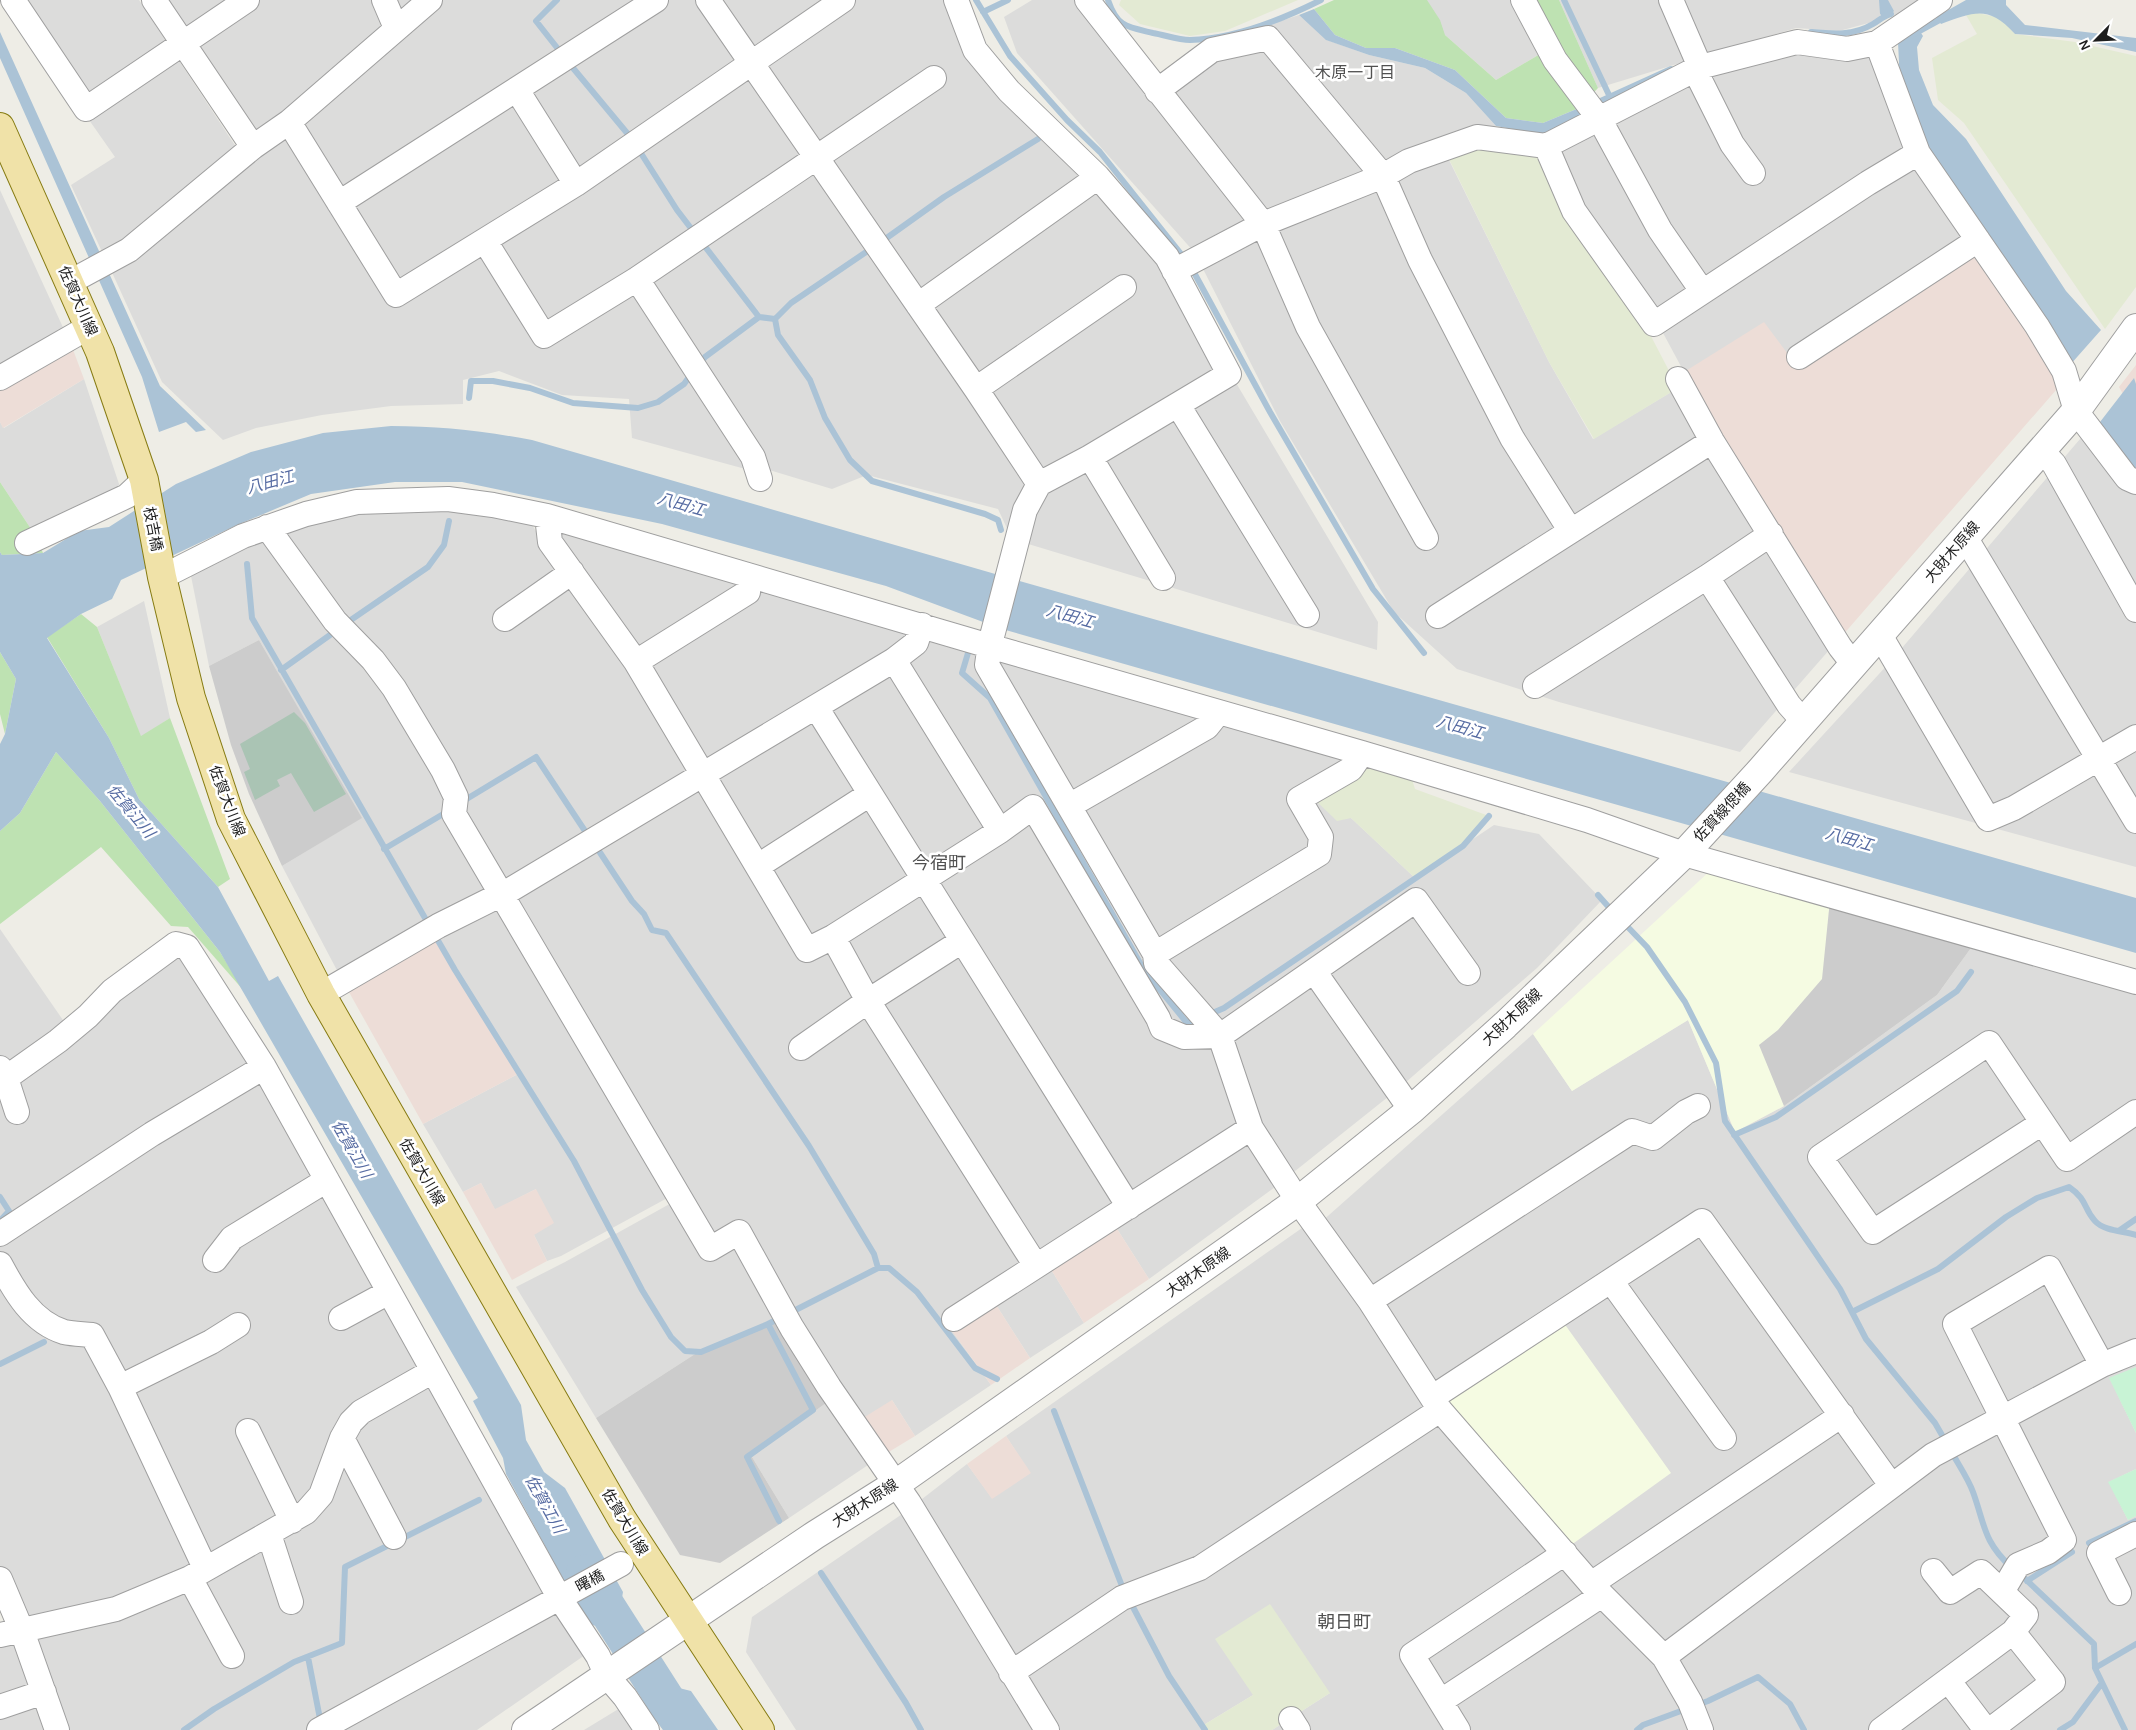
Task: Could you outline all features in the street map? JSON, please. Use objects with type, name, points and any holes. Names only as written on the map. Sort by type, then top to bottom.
[{"type":"main road","name":"佐賀大川線","points":[[0,127],[8,164],[81,276],[89,327],[100,352],[144,480]]},
{"type":"main road","name":"枝吉橋","points":[[144,480],[162,578]]},
{"type":"main road","name":"佐賀大川線","points":[[162,578],[191,698],[231,819],[321,994],[622,1519],[680,1628],[760,1730]]},
{"type":"street","points":[[13,0],[86,110],[247,0]]},
{"type":"street","points":[[154,0],[253,147]]},
{"type":"street","points":[[384,0],[396,28]]},
{"type":"street","points":[[81,276],[129,250],[253,147],[290,122],[430,0]]},
{"type":"street","points":[[339,203],[656,0]]},
{"type":"street","points":[[708,0],[816,160],[976,389],[1039,484]]},
{"type":"street","points":[[290,122],[396,295],[576,184],[843,0]]},
{"type":"street","points":[[956,0],[975,50],[1008,91],[1098,177],[1167,257],[1230,374],[1090,458],[1039,484],[1025,510],[1012,555],[990,644],[987,665],[1156,954],[1156,963],[1220,1036],[1251,1128],[1298,1201],[1370,1301],[1436,1403],[1597,1589],[1664,1657],[1695,1715]]},
{"type":"street","points":[[1087,0],[1262,224],[1308,327],[1426,538]]},
{"type":"street","points":[[1523,0],[1555,60],[1600,120],[1660,230],[1702,291]]},
{"type":"street","points":[[1671,0],[1697,59],[1700,80],[1732,144],[1753,173]]},
{"type":"street","points":[[1174,271],[1262,224],[1383,176],[1409,161],[1477,137],[1546,146],[1600,120],[1697,59],[1797,42],[1847,49],[1893,33],[1940,0]]},
{"type":"street","points":[[1893,33],[1918,153],[2037,326],[2064,371],[2076,411],[2127,478],[2136,482]]},
{"type":"street","points":[[1157,91],[1212,50],[1268,38],[1383,176],[1420,260],[1512,438],[1570,530]]},
{"type":"street","points":[[485,241],[544,336],[699,238],[934,78]]},
{"type":"street","points":[[517,90],[576,184]]},
{"type":"street","points":[[1546,146],[1574,211],[1654,324],[1868,183],[1918,153]]},
{"type":"street","points":[[918,305],[1098,177]]},
{"type":"street","points":[[1799,357],[1978,240]]},
{"type":"street","points":[[637,278],[753,457],[760,479]]},
{"type":"street","points":[[976,389],[1124,287]]},
{"type":"street","points":[[0,378],[89,327]]},
{"type":"street","name":"大財木原線","points":[[1761,770],[2076,411],[2136,328]]},
{"type":"street","points":[[1678,379],[1712,441],[1840,647],[1854,665]]},
{"type":"street","points":[[1178,406],[1307,615]]},
{"type":"street","points":[[1438,616],[1712,441]]},
{"type":"street","points":[[2041,450],[2054,464],[2136,610]]},
{"type":"street","points":[[1090,458],[1163,578]]},
{"type":"street","points":[[27,542],[126,496],[144,480]]},
{"type":"street","points":[[162,578],[243,536],[306,514],[366,502],[448,500],[494,505],[547,516],[990,644],[1587,820],[1684,854],[2136,982]]},
{"type":"street","points":[[547,516],[550,542],[636,662],[808,950],[833,937],[1000,831],[1033,807],[1158,1018],[1162,1028],[1184,1037],[1220,1036],[1416,900],[1468,974]]},
{"type":"street","points":[[267,527],[340,628],[373,660],[394,688],[429,745],[455,806],[502,894],[506,906],[710,1249],[739,1232],[792,1328],[829,1387],[896,1484],[1047,1730]]},
{"type":"street","points":[[1535,686],[1771,534]]},
{"type":"street","points":[[1965,537],[2136,821]]},
{"type":"street","points":[[505,619],[572,572]]},
{"type":"street","points":[[1707,577],[1789,706],[1804,722]]},
{"type":"street","points":[[636,662],[748,592]]},
{"type":"street","points":[[321,994],[432,929],[502,894],[704,776],[894,660],[916,643],[922,625]]},
{"type":"street","points":[[1880,635],[1988,819],[2014,808],[2136,737]]},
{"type":"street","points":[[894,660],[1000,831]]},
{"type":"street","points":[[816,707],[1129,1208]]},
{"type":"street","points":[[1069,806],[1207,727],[1219,712]]},
{"type":"street","points":[[1156,954],[1319,854],[1321,837],[1299,799],[1351,769],[1362,753]]},
{"type":"street","name":"佐賀線偲橋","points":[[1684,854],[1761,770]]},
{"type":"street","points":[[758,866],[870,794]]},
{"type":"street","name":"大財木原線","points":[[608,1676],[815,1535],[896,1484],[1298,1201],[1412,1110],[1506,1025],[1684,854]]},
{"type":"street","points":[[833,937],[868,1001],[1036,1266]]},
{"type":"street","points":[[802,1048],[868,1001],[962,941]]},
{"type":"street","points":[[17,1112],[3,1073],[58,1041],[88,1016],[112,991],[176,944],[187,947],[264,1067],[559,1597],[598,1656],[608,1676],[647,1730]]},
{"type":"street","points":[[1314,970],[1412,1110]]},
{"type":"street","points":[[2042,1123],[1873,1232],[1820,1157],[1989,1043],[2067,1159],[2136,1112]]},
{"type":"street","points":[[0,1234],[152,1134],[264,1067]]},
{"type":"street","points":[[1370,1301],[1632,1131],[1653,1138],[1686,1112],[1698,1106]]},
{"type":"street","points":[[954,1319],[1251,1128]]},
{"type":"street","points":[[215,1260],[232,1238],[327,1180]]},
{"type":"street","points":[[1011,1673],[1127,1595],[1200,1568],[1611,1281],[1702,1221],[1891,1485]]},
{"type":"street","points":[[2102,1365],[2049,1268],[1955,1324],[2064,1540],[2099,1553],[2119,1594]]},
{"type":"street","points":[[1,1270],[36,1317],[64,1331],[92,1336],[120,1387],[232,1656]]},
{"type":"street","points":[[1611,1281],[1724,1438]]},
{"type":"street","points":[[342,1318],[389,1292]]},
{"type":"street","points":[[120,1387],[212,1342],[238,1325]]},
{"type":"street","points":[[1664,1657],[1891,1485],[1949,1447],[2102,1365],[2136,1351]]},
{"type":"street","points":[[11,1633],[116,1609],[198,1573],[292,1521],[306,1512],[321,1495],[342,1438],[351,1422],[361,1412],[433,1371]]},
{"type":"street","points":[[1440,1701],[1842,1415]]},
{"type":"street","points":[[248,1431],[292,1521]]},
{"type":"street","points":[[342,1438],[394,1537]]},
{"type":"street","points":[[269,1534],[291,1602]]},
{"type":"street","points":[[2099,1553],[2136,1534]]},
{"type":"street","points":[[1933,1571],[1950,1592],[1981,1572],[2010,1577],[2064,1540]]},
{"type":"street","points":[[1458,1730],[1412,1655],[1565,1553]]},
{"type":"street","name":"曙橋","points":[[325,1727],[621,1564]]},
{"type":"street","points":[[1881,1730],[2013,1632],[2026,1615],[2010,1577]]},
{"type":"street","points":[[0,1580],[11,1633],[44,1692],[57,1730]]},
{"type":"street","points":[[1948,1680],[1988,1730],[2053,1682],[2013,1632]]},
{"type":"street","points":[[526,1730],[608,1676]]},
{"type":"street","points":[[0,1707],[44,1692]]},
{"type":"shaded area","points":[[5,0],[139,0],[238,150],[104,256],[71,185],[115,157]]},
{"type":"shaded area","points":[[160,0],[426,0],[254,141]]},
{"type":"shaded area","points":[[440,0],[952,0],[973,54],[1166,265],[1378,622],[1377,650],[1012,539],[998,509],[867,475],[832,489],[766,469],[638,275],[544,330],[488,236],[398,291],[295,124]]},
{"type":"shaded area","points":[[1032,0],[1094,0],[1160,83],[1211,44],[1299,15],[1327,40],[1369,55],[1425,68],[1466,93],[1496,126],[1476,141],[1446,154],[1549,362],[1593,439],[1678,388],[1830,649],[1740,752],[1559,702],[1457,669],[1394,612],[1280,421],[1195,253],[1017,53],[1004,17]]},
{"type":"shaded area","points":[[1121,0],[1298,0],[1225,31],[1190,36],[1140,24],[1119,5]]},
{"type":"shaded area","points":[[1372,0],[1527,0],[1552,47],[1496,80],[1445,35]]},
{"type":"shaded area","points":[[1559,0],[1927,0],[1898,21],[1888,5],[1876,21],[1839,31],[1796,28],[1598,88]]},
{"type":"shaded area","points":[[1973,12],[2001,18],[2015,34],[2075,42],[2136,56],[2136,287],[2105,329],[1964,123],[1938,100],[1932,58],[1977,34],[1966,15]]},
{"type":"shaded area","points":[[1798,44],[1872,47],[1976,250],[1796,365],[1684,372],[1655,318],[1576,207],[1551,149],[1700,73]]},
{"type":"shaded area","points":[[288,132],[394,306],[483,251],[542,344],[635,286],[749,470],[632,438],[629,399],[562,395],[499,371],[463,380],[463,404],[391,406],[322,415],[256,428],[223,440],[162,382],[110,268]]},
{"type":"shaded area","points":[[1476,141],[1542,153],[1641,317],[1678,388],[1594,439],[1549,362],[1446,153]]},
{"type":"shaded area","points":[[0,190],[72,347],[0,391]]},
{"type":"shaded area","points":[[1976,250],[2063,382],[1842,636],[1684,372],[1764,322],[1796,365]]},
{"type":"shaded area","points":[[72,347],[84,379],[3,428],[0,422],[0,391]]},
{"type":"shaded area","points":[[2136,365],[2136,417],[2119,387]]},
{"type":"shaded area","points":[[84,379],[122,493],[35,535],[0,482],[0,422],[4,428]]},
{"type":"shaded area","points":[[2086,432],[2136,485],[2136,867],[1789,772],[1890,662]]},
{"type":"shaded area","points":[[449,504],[527,517],[544,544],[575,527],[908,626],[907,640],[689,779],[488,895],[340,976],[282,866],[361,818],[259,640],[209,666],[190,571],[309,517]]},
{"type":"shaded area","points":[[144,601],[170,718],[141,737],[97,627]]},
{"type":"shaded area","points":[[923,635],[1345,759],[1351,818],[1415,878],[1494,825],[1539,834],[1602,900],[1537,968],[1398,1089],[1275,1187],[1149,1279],[1112,1221],[1047,1263],[1084,1323],[1030,1358],[991,1297],[948,1325],[991,1385],[915,1436],[892,1400],[874,1461],[789,1518],[752,1457],[826,1403],[741,1225],[711,1242],[506,898],[714,774]]},
{"type":"shaded area","points":[[259,640],[362,818],[282,866],[249,794],[231,745],[209,666]]},
{"type":"shaded area","points":[[294,712],[305,723],[346,794],[314,812],[291,773],[277,780],[280,786],[255,800],[244,772],[250,769],[240,744]]},
{"type":"shaded area","points":[[1363,762],[1411,776],[1415,789],[1489,816],[1463,846],[1415,878],[1351,818],[1337,821],[1312,797]]},
{"type":"shaded area","points":[[1711,870],[1830,900],[1823,979],[1778,1030],[1760,1045],[1784,1106],[1735,1132],[1688,1020],[1572,1091],[1533,1034]]},
{"type":"shaded area","points":[[1830,900],[1976,941],[1937,995],[1784,1106],[1759,1045],[1778,1030],[1822,979]]},
{"type":"shaded area","points":[[501,906],[671,1196],[561,1256],[547,1261],[534,1235],[536,1189],[495,1210],[481,1183],[463,1192],[423,1124],[518,1074],[432,935]]},
{"type":"shaded area","points":[[0,929],[65,1023],[174,937],[265,1079],[585,1655],[477,1730],[63,1730],[0,1569]]},
{"type":"shaded area","points":[[432,935],[518,1074],[423,1124],[345,985]]},
{"type":"shaded area","points":[[1976,941],[2136,986],[2136,1367],[2110,1379],[2136,1433],[2136,1469],[2109,1482],[2128,1520],[2136,1516],[2136,1730],[1272,1730],[1330,1693],[1253,1695],[1202,1726],[1205,1730],[796,1730],[746,1652],[752,1617],[908,1510],[967,1464],[992,1498],[1030,1473],[1006,1436],[1302,1228],[1311,1225],[1434,1391],[1320,1223],[1533,1034],[1572,1091],[1688,1020],[1735,1132],[1784,1106],[1937,995]]},
{"type":"shaded area","points":[[481,1183],[495,1209],[536,1189],[554,1223],[534,1235],[547,1261],[512,1280],[463,1192]]},
{"type":"shaded area","points":[[675,1201],[708,1257],[738,1245],[776,1320],[695,1354],[596,1418],[516,1287]]},
{"type":"shaded area","points":[[1112,1221],[1149,1279],[1084,1323],[1047,1263]]},
{"type":"shaded area","points":[[991,1297],[1030,1358],[991,1385],[948,1325]]},
{"type":"shaded area","points":[[1561,1319],[1671,1473],[1567,1548],[1438,1401]]},
{"type":"shaded area","points":[[776,1320],[826,1403],[752,1457],[789,1518],[720,1563],[680,1555],[596,1418],[695,1354]]},
{"type":"shaded area","points":[[892,1400],[915,1436],[874,1461],[850,1426]]},
{"type":"shaded area","points":[[1006,1436],[1031,1473],[992,1499],[967,1464]]},
{"type":"shaded area","points":[[1270,1604],[1330,1693],[1272,1730],[1205,1730],[1202,1726],[1253,1695],[1215,1639]]},
{"type":"shaded area","points":[[8,1627],[48,1730],[0,1730],[0,1628]]},
{"type":"shaded area","points":[[625,1705],[642,1730],[584,1730]]},
{"type":"green space","points":[[1334,0],[1427,0],[1440,20],[1445,35],[1496,80],[1552,47],[1527,0],[1559,0],[1598,88],[1579,108],[1543,123],[1506,118],[1455,70],[1395,48],[1366,48],[1335,35],[1314,9]]},
{"type":"green space","points":[[0,482],[35,535],[43,553],[2,555],[0,552]]},
{"type":"green space","points":[[81,614],[97,627],[141,736],[170,718],[230,879],[218,887],[139,799],[109,738],[47,637]]},
{"type":"green space","points":[[0,652],[16,679],[5,734],[0,714]]},
{"type":"green space","points":[[56,752],[100,801],[220,952],[244,991],[188,927],[171,926],[101,847],[0,924],[0,831],[20,813]]},
{"type":"green space","points":[[2136,1367],[2136,1433],[2109,1378]]},
{"type":"green space","points":[[2136,1469],[2136,1516],[2128,1520],[2108,1482]]},
{"type":"water","points":[[1879,0],[1888,0],[1894,11],[1886,19],[1880,14]]},
{"type":"water","points":[[1966,0],[2006,0],[2006,5],[2025,25],[2136,38],[2136,52],[2072,38],[2015,34],[1989,15],[1972,14],[1941,24],[1936,17]]},
{"type":"water","points":[[1314,9],[1335,35],[1366,48],[1395,48],[1455,70],[1506,118],[1543,123],[1579,108],[1584,112],[1570,124],[1540,134],[1496,126],[1466,93],[1425,68],[1369,55],[1326,40],[1299,15]]},
{"type":"water","points":[[1917,27],[1923,36],[1917,47],[1919,70],[1933,105],[1966,139],[2066,291],[2101,330],[2070,365],[1939,167],[1912,115],[1900,84],[1898,42]]},
{"type":"water","points":[[0,32],[160,386],[206,430],[196,432],[186,422],[159,432],[142,377],[0,58]]},
{"type":"water","points":[[2134,378],[2136,384],[2136,471],[2109,444],[2100,422]]},
{"type":"water","name":"八田江","points":[[391,426],[462,430],[532,440],[1016,580],[2136,898],[2136,953],[1002,629],[886,586],[662,524],[462,482],[395,482],[311,494],[237,525],[121,580],[112,599],[81,614],[47,638],[109,738],[139,799],[218,887],[269,981],[278,976],[521,1405],[526,1440],[544,1472],[565,1488],[623,1592],[619,1615],[599,1627],[587,1623],[506,1474],[503,1458],[473,1401],[478,1398],[220,952],[100,801],[56,752],[20,813],[0,831],[0,744],[5,734],[16,679],[0,652],[0,552],[2,555],[43,553],[79,531],[109,527],[176,484],[251,452],[323,433]]},
{"type":"water","points":[[671,1686],[691,1691],[718,1730],[663,1730],[644,1701]]},
{"type":"waterway","points":[[557,0],[536,21],[562,54]]},
{"type":"waterway","points":[[976,0],[1010,56],[1067,120],[1100,152],[1185,259]]},
{"type":"waterway","points":[[983,12],[1008,0]]},
{"type":"waterway","points":[[1108,0],[1111,9],[1119,21],[1130,27],[1190,40],[1223,36],[1257,27],[1321,0]]},
{"type":"waterway","points":[[1564,0],[1609,95]]},
{"type":"waterway","points":[[1811,32],[1835,34],[1858,31],[1891,14]]},
{"type":"waterway","points":[[1912,35],[1945,17]]},
{"type":"waterway","points":[[568,62],[632,139]]},
{"type":"waterway","points":[[1594,104],[1671,69]]},
{"type":"waterway","points":[[881,242],[944,197],[1038,139]]},
{"type":"waterway","points":[[637,147],[677,210],[759,317]]},
{"type":"waterway","points":[[775,319],[791,303],[872,248]]},
{"type":"waterway","points":[[1191,267],[1270,412],[1373,589],[1424,653]]},
{"type":"waterway","points":[[699,365],[705,357],[759,317],[775,319]]},
{"type":"waterway","points":[[775,319],[778,335],[810,380],[825,418],[850,460],[872,481],[985,514],[998,520],[1001,530]]},
{"type":"waterway","points":[[469,398],[471,381],[493,381],[530,388],[573,403],[638,408],[658,402],[684,384],[692,373]]},
{"type":"waterway","points":[[345,624],[428,567],[444,545],[449,521]]},
{"type":"waterway","points":[[247,564],[252,618],[455,970],[574,1161],[642,1290],[671,1337],[685,1351],[701,1352],[768,1324],[878,1268],[889,1268],[917,1292],[975,1368],[997,1379]]},
{"type":"waterway","points":[[281,670],[337,630]]},
{"type":"waterway","points":[[968,653],[962,673],[990,698],[1144,970],[1187,1023],[1198,1018]]},
{"type":"waterway","points":[[460,803],[536,757],[589,837]]},
{"type":"waterway","points":[[384,849],[450,810]]},
{"type":"waterway","points":[[1208,1015],[1224,1008],[1463,846],[1489,816]]},
{"type":"waterway","points":[[595,845],[632,901],[644,914],[652,930],[666,933],[809,1146],[874,1254],[878,1268]]},
{"type":"waterway","points":[[1598,895],[1614,913]]},
{"type":"waterway","points":[[1623,922],[1647,947],[1685,1002],[1716,1063],[1725,1121],[1840,1289],[1866,1339],[1935,1423],[1946,1442]]},
{"type":"waterway","points":[[1734,1135],[1776,1117],[1957,991],[1971,972]]},
{"type":"waterway","points":[[1852,1312],[1938,1269],[2006,1217],[2037,1198],[2069,1187],[2079,1196],[2091,1216],[2099,1224],[2109,1229],[2136,1235]]},
{"type":"waterway","points":[[0,1197],[9,1211],[0,1221]]},
{"type":"waterway","points":[[2120,1230],[2136,1219]]},
{"type":"waterway","points":[[768,1324],[813,1410],[747,1457],[779,1521]]},
{"type":"waterway","points":[[0,1364],[44,1342]]},
{"type":"waterway","points":[[1054,1411],[1122,1586],[1169,1676],[1205,1730]]},
{"type":"waterway","points":[[1951,1451],[1971,1487],[1990,1541],[2011,1567]]},
{"type":"waterway","points":[[184,1730],[214,1709],[294,1662],[342,1643],[345,1567],[479,1500]]},
{"type":"waterway","points":[[2089,1543],[2136,1521]]},
{"type":"waterway","points":[[2027,1581],[2072,1552]]},
{"type":"waterway","points":[[821,1573],[906,1703],[921,1730]]},
{"type":"waterway","points":[[2019,1573],[2094,1644],[2095,1668],[2125,1730]]},
{"type":"waterway","name":"佐賀江川","points":[[585,1574],[670,1707],[688,1730]]},
{"type":"waterway","points":[[2095,1668],[2136,1644]]},
{"type":"waterway","points":[[308,1657],[321,1724]]},
{"type":"waterway","points":[[1637,1730],[1643,1725],[1708,1701],[1758,1677],[1790,1704],[1804,1730]]},
{"type":"waterway","points":[[2060,1730],[2073,1722],[2102,1683]]},
{"type":"district","name":"木原一丁目","points":[[1355,72]]},
{"type":"district","name":"今宿町","points":[[939,863]]},
{"type":"district","name":"朝日町","points":[[1344,1622]]}]
